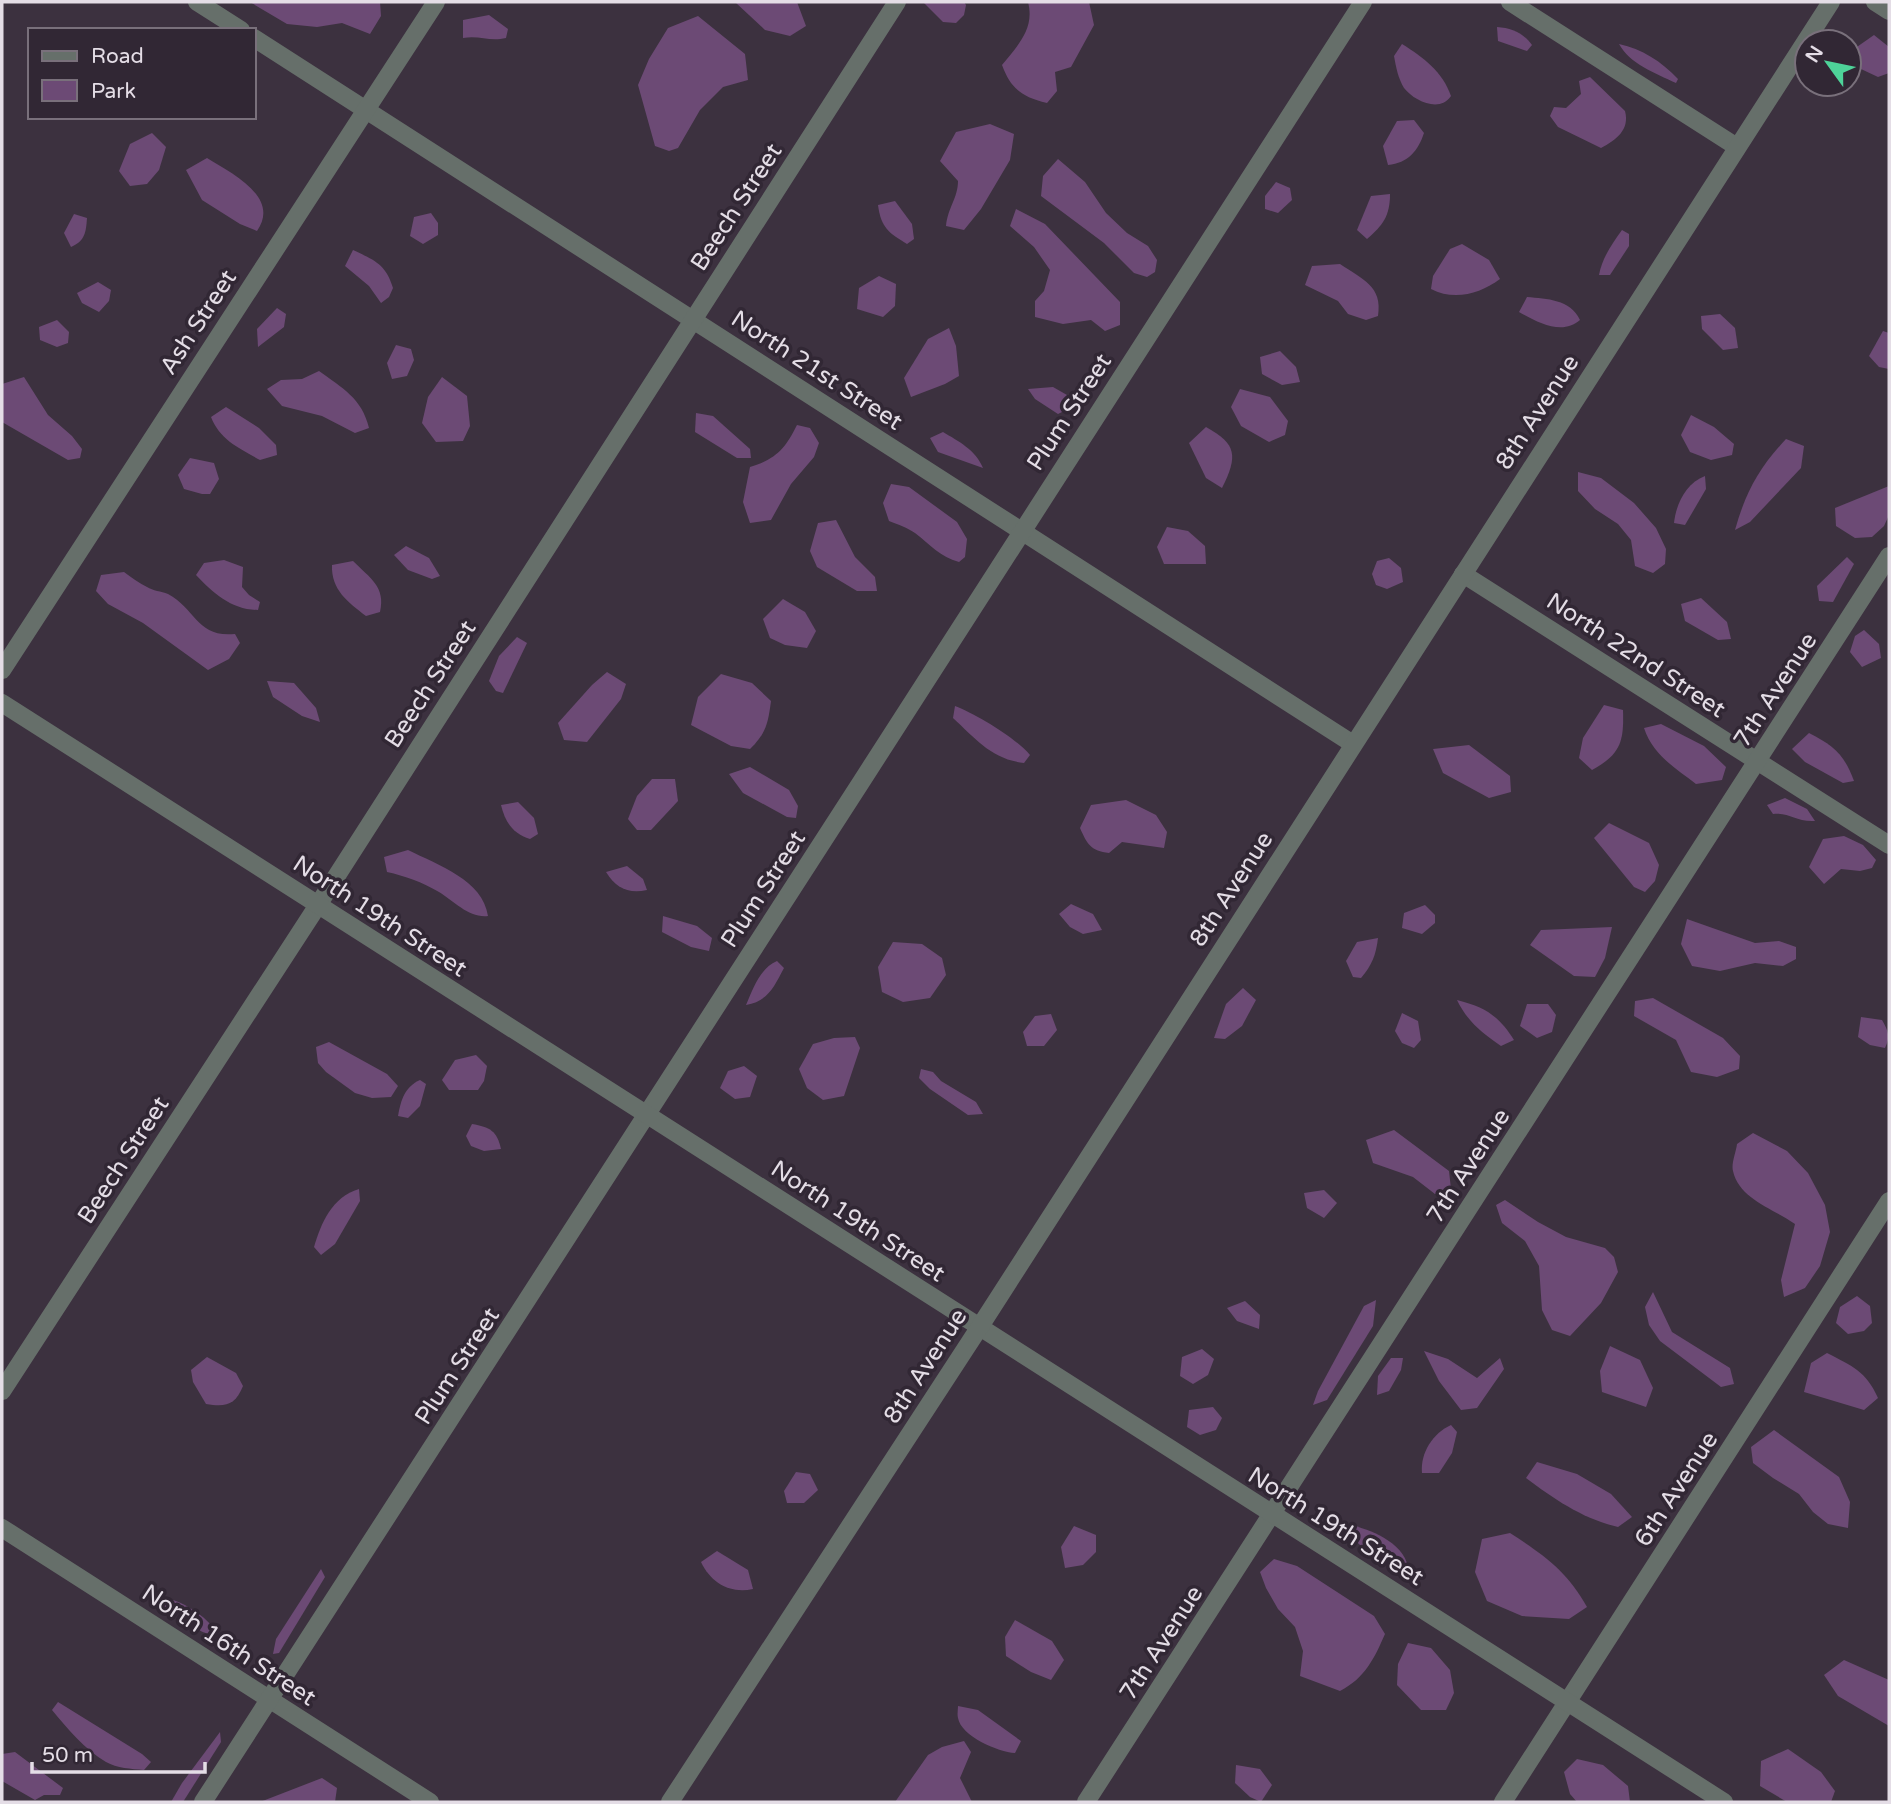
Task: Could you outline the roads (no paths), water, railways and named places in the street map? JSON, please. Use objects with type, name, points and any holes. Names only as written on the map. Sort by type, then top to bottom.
[{"type":"street","points":[[197,2],[238,28]]},
{"type":"street","name":"Ash Street","points":[[2,670],[436,2]]},
{"type":"street","name":"Beech Street","points":[[2,1391],[318,905],[897,2]]},
{"type":"street","name":"Plum Street","points":[[203,1802],[648,1116],[1021,530],[1363,2]]},
{"type":"street","points":[[1510,2],[1737,147]]},
{"type":"street","name":"8th Avenue","points":[[670,1802],[979,1328],[1830,2]]},
{"type":"street","points":[[1875,2],[1889,11]]},
{"type":"street","name":"North 21st Street","points":[[256,39],[1353,744]]},
{"type":"street","name":"7th Avenue","points":[[1086,1802],[1889,556]]},
{"type":"street","name":"North 22nd Street","points":[[1463,574],[1889,845]]},
{"type":"street","name":"North 19th Street","points":[[2,703],[1724,1802]]},
{"type":"street","name":"6th Avenue","points":[[1503,1802],[1889,1201]]},
{"type":"street","name":"North 16th Street","points":[[2,1528],[430,1802]]}]
